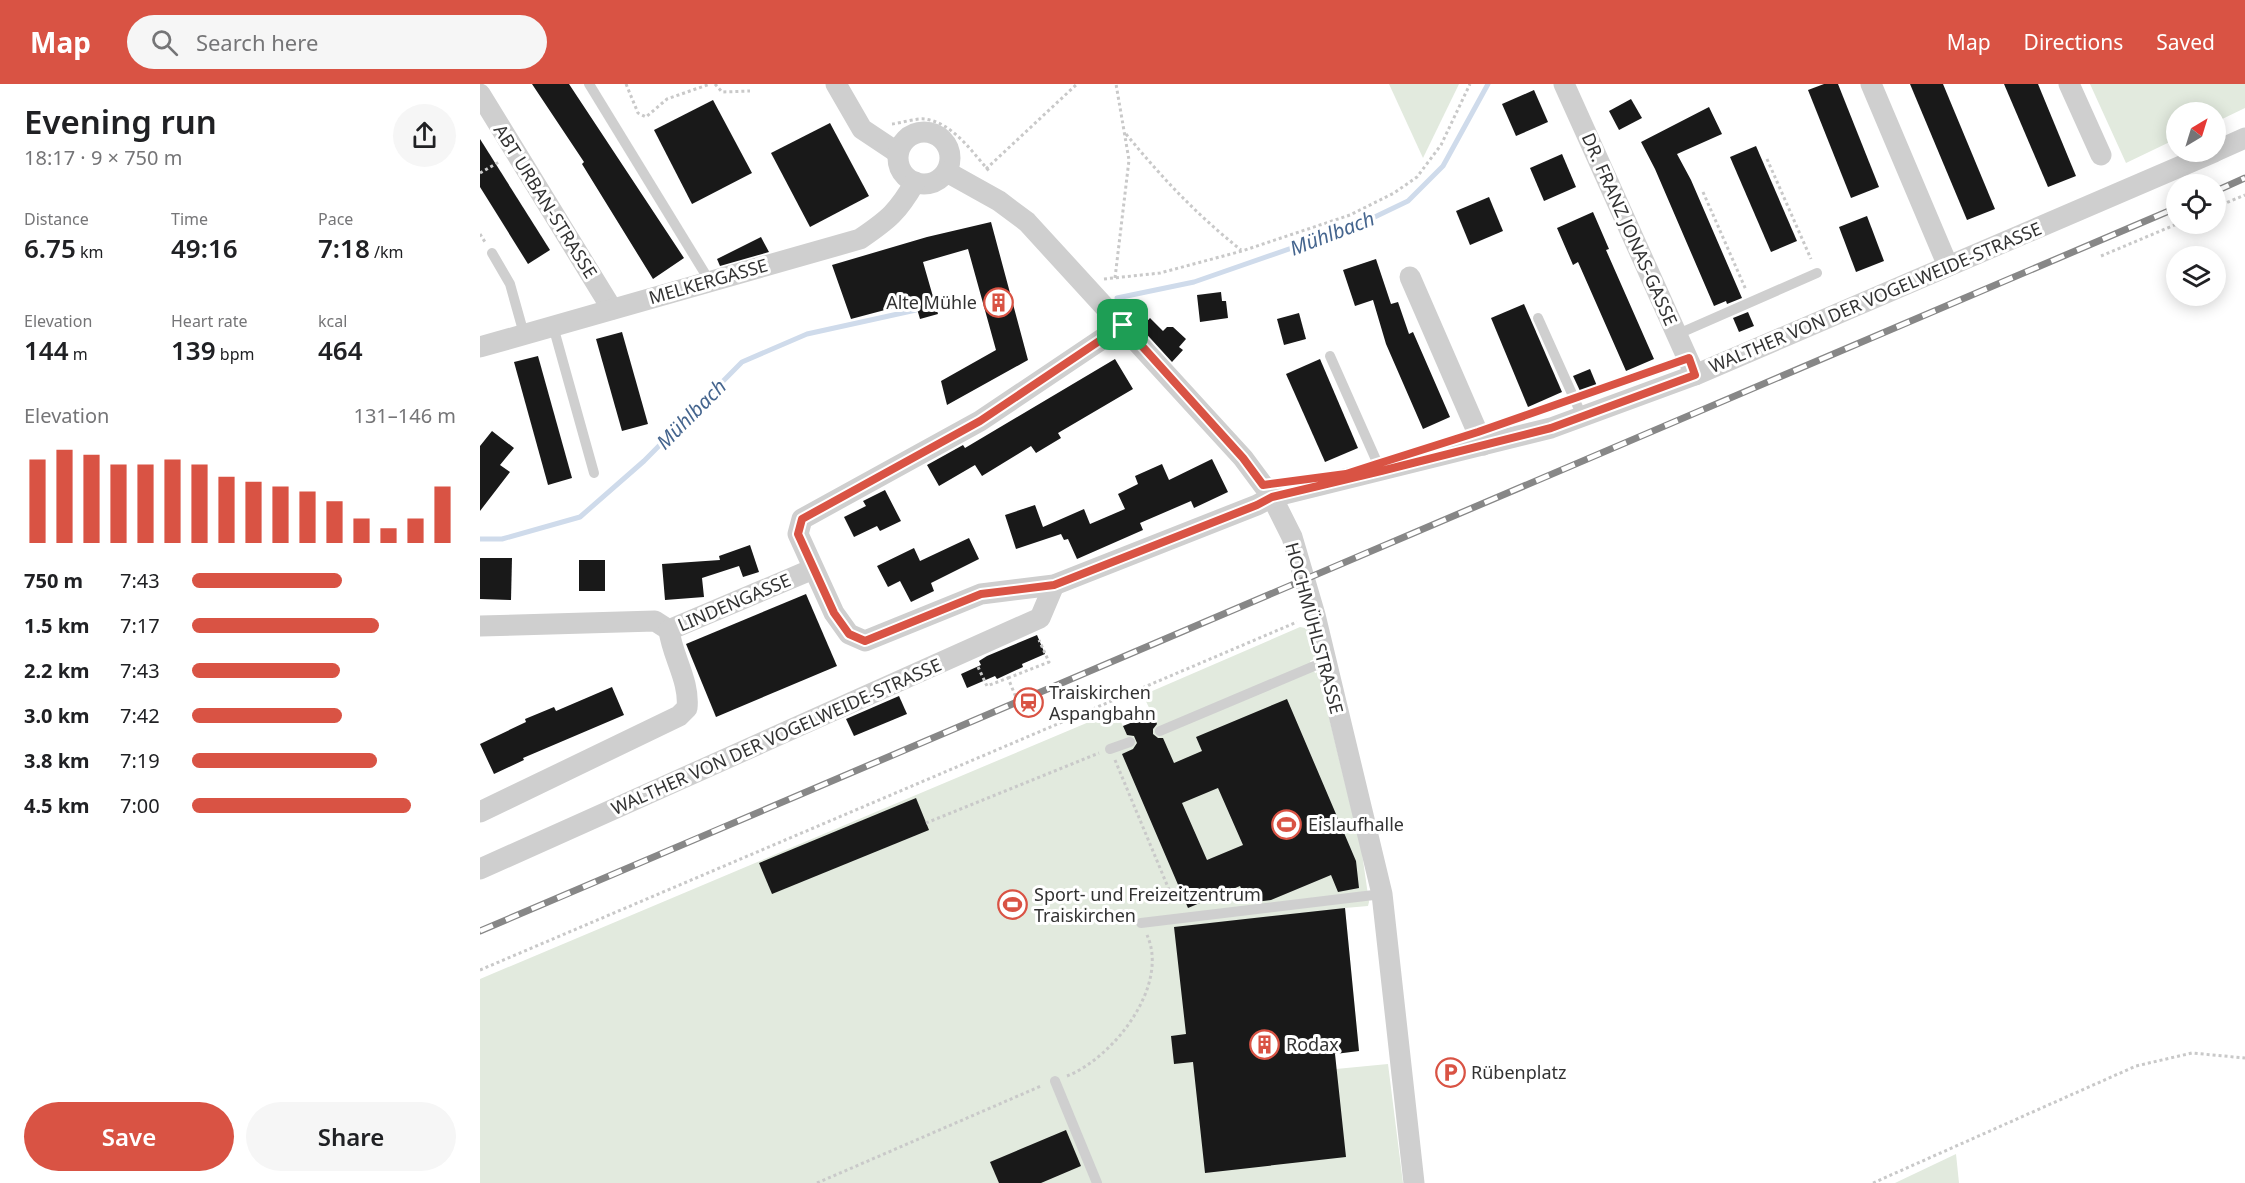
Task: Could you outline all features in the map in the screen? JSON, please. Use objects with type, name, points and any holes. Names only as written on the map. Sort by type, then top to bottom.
[{"type":"street","points":[[836,84],[862,129],[898,153]]},
{"type":"street","name":"DR. FRANZ JONAS-GASSE","points":[[1564,84],[1695,375]]},
{"type":"street","points":[[1871,84],[1948,266]]},
{"type":"street","points":[[2069,84],[2101,155]]},
{"type":"street","name":"ABT URBAN-STRASSE","points":[[480,94],[612,309]]},
{"type":"street","points":[[930,132],[944,140],[949,147],[950,164],[947,172],[932,183],[915,182],[901,171],[898,153],[906,138],[913,134],[930,132]]},
{"type":"street","name":"WALTHER VON DER VOGELWEIDE-STRASSE","points":[[2226,146],[2245,138]]},
{"type":"street","name":"WALTHER VON DER VOGELWEIDE-STRASSE","points":[[813,569],[834,613],[849,634],[865,641],[981,594],[1054,585],[1257,505],[1272,497],[1551,428],[1695,375],[2189,162]]},
{"type":"street","name":"HOCHMÜHLSTRASSE","points":[[947,172],[999,201],[1027,222],[1083,281],[1243,458],[1272,497],[1292,537],[1315,615],[1382,894],[1414,1183]]},
{"type":"street","name":"MELKERGASSE","points":[[480,347],[709,280],[860,239],[889,219],[901,207],[915,182]]},
{"type":"street","points":[[1410,277],[1483,445]]},
{"type":"street","name":"LINDENGASSE","points":[[480,626],[655,621],[669,630],[813,569],[798,534],[802,519],[980,421],[1123,325]]},
{"type":"street","name":"WALTHER VON DER VOGELWEIDE-STRASSE","points":[[480,869],[1040,618],[1054,585]]},
{"type":"street","points":[[480,812],[678,716],[687,708],[687,688],[671,647],[669,630]]},
{"type":"lane","points":[[589,84],[709,280]]},
{"type":"lane","points":[[492,253],[510,284],[524,334]]},
{"type":"lane","points":[[1678,334],[1817,273]]},
{"type":"lane","points":[[1538,318],[1582,416]]},
{"type":"lane","points":[[553,326],[594,474]]},
{"type":"lane","points":[[1330,356],[1381,471]]},
{"type":"lane","points":[[1160,731],[1326,661]]},
{"type":"lane","points":[[1110,749],[1130,741]]},
{"type":"lane","points":[[1141,923],[1382,894]]},
{"type":"lane","points":[[1055,1081],[1097,1183]]},
{"type":"path","points":[[626,84],[638,113],[646,117],[668,99],[710,84]]},
{"type":"path","points":[[715,84],[722,92],[750,91]]},
{"type":"path","points":[[987,168],[1077,84]]},
{"type":"path","points":[[1115,278],[1129,160],[1116,84]]},
{"type":"path","points":[[1083,281],[1160,273],[1242,250],[1350,215],[1394,193],[1417,177],[1441,145],[1470,84]]},
{"type":"path","points":[[1125,133],[1171,188],[1207,223],[1242,250]]},
{"type":"path","points":[[1767,159],[1817,273]]},
{"type":"path","points":[[1704,192],[1751,301]]},
{"type":"path","points":[[2226,203],[2245,195]]},
{"type":"path","points":[[2101,256],[2166,229]]},
{"type":"path","points":[[480,970],[1114,698],[1315,615]]},
{"type":"path","points":[[969,649],[987,686],[1049,662],[1031,622]]},
{"type":"path","points":[[1008,678],[1020,707]]},
{"type":"path","points":[[926,823],[1110,749],[1182,919]]},
{"type":"path","points":[[817,1183],[1071,1074],[1112,1044],[1139,1008],[1147,987],[1152,946],[1141,923]]},
{"type":"path","points":[[1873,1183],[2136,1066],[2192,1053],[2245,1058]]},
{"type":"shaded area","points":[[1389,84],[1459,84],[1423,158]]},
{"type":"shaded area","points":[[2090,84],[2245,84],[2245,108],[2226,117],[2226,102],[2166,102],[2166,144],[2126,163]]},
{"type":"shaded area","name":"Sport- und Freizeitzentrum Traiskirchen","points":[[1300,627],[1310,629],[1317,658],[1310,661],[1315,673],[1318,672],[1362,853],[1369,902],[1368,906],[1345,908],[1359,1051],[1335,1054],[1336,1069],[1388,1064],[1403,1183],[480,1183],[480,979],[1115,711],[1123,726],[1152,714],[1143,695]]},
{"type":"shaded area","points":[[1956,1154],[1959,1183],[1895,1183]]},
{"type":"building","points":[[532,84],[569,84],[684,258],[653,279],[582,164],[584,162]]},
{"type":"building","points":[[1824,84],[1838,84],[1879,187],[1851,198],[1808,90]]},
{"type":"building","points":[[1910,84],[1943,84],[1995,209],[1967,220]]},
{"type":"building","points":[[2004,84],[2038,84],[2076,176],[2048,187]]},
{"type":"building","points":[[1534,90],[1548,122],[1516,136],[1502,104]]},
{"type":"building","points":[[1631,99],[1642,118],[1619,130],[1609,111]]},
{"type":"building","points":[[713,100],[752,173],[692,204],[654,130]]},
{"type":"building","points":[[1709,107],[1722,134],[1677,154],[1691,180],[1742,298],[1714,306],[1655,169],[1641,142]]},
{"type":"building","points":[[830,123],[869,196],[810,227],[771,153]]},
{"type":"building","points":[[480,139],[550,250],[528,264],[480,187]]},
{"type":"building","points":[[1756,146],[1797,241],[1771,252],[1730,157]]},
{"type":"building","points":[[1562,154],[1576,187],[1544,201],[1530,168]]},
{"type":"building","points":[[1489,197],[1503,231],[1470,245],[1456,211]]},
{"type":"building","points":[[1593,212],[1609,249],[1606,250],[1654,359],[1626,371],[1578,262],[1573,265],[1557,228]]},
{"type":"building","points":[[1867,216],[1884,261],[1856,272],[1839,227]]},
{"type":"building","points":[[991,222],[1028,360],[947,405],[941,381],[996,350],[968,249],[923,262],[938,314],[920,319],[915,302],[851,319],[832,265],[927,237]]},
{"type":"building","points":[[761,237],[769,252],[720,266],[717,259]]},
{"type":"building","points":[[1376,259],[1391,304],[1398,302],[1409,334],[1413,332],[1450,417],[1423,429],[1386,344],[1373,300],[1355,306],[1343,270]]},
{"type":"building","points":[[1221,292],[1222,301],[1226,301],[1228,318],[1200,322],[1197,295]]},
{"type":"building","points":[[1524,304],[1562,392],[1528,407],[1491,318]]},
{"type":"building","points":[[1748,312],[1754,326],[1739,332],[1733,318]]},
{"type":"building","points":[[1299,313],[1306,339],[1284,345],[1277,319]]},
{"type":"building","points":[[1150,318],[1163,331],[1167,327],[1173,327],[1186,339],[1179,347],[1183,350],[1172,362],[1141,328]]},
{"type":"building","points":[[622,332],[648,424],[622,431],[596,339]]},
{"type":"building","points":[[538,356],[572,478],[548,485],[514,362]]},
{"type":"building","points":[[1115,359],[1133,389],[1058,433],[1061,438],[1036,453],[1031,446],[982,476],[975,465],[939,486],[927,465],[963,445],[965,448]]},
{"type":"building","points":[[1320,359],[1358,448],[1325,462],[1286,374]]},
{"type":"building","points":[[1590,369],[1597,386],[1581,393],[1573,376]]},
{"type":"building","points":[[492,431],[514,448],[500,465],[510,472],[480,511],[480,446]]},
{"type":"building","points":[[1212,459],[1228,492],[1194,508],[1191,501],[1140,523],[1143,530],[1077,559],[1068,539],[1064,540],[1061,534],[1016,549],[1005,515],[1035,505],[1043,527],[1084,509],[1090,524],[1125,509],[1118,494],[1138,484],[1135,476],[1162,464],[1169,480]]},
{"type":"building","points":[[885,490],[901,521],[880,531],[877,526],[854,537],[844,517],[866,506],[863,501]]},
{"type":"building","points":[[969,538],[979,559],[931,583],[934,591],[911,602],[900,581],[888,587],[877,566],[914,548],[920,561]]},
{"type":"building","points":[[750,545],[759,572],[743,577],[739,566],[702,578],[704,597],[665,600],[662,564],[720,560],[719,556]]},
{"type":"building","points":[[480,558],[512,558],[511,600],[480,599]]},
{"type":"building","points":[[579,560],[605,560],[605,591],[579,591]]},
{"type":"building","points":[[806,594],[837,666],[716,717],[686,644]]},
{"type":"building","points":[[1037,635],[1045,654],[997,679],[995,676],[967,688],[961,674],[981,665],[979,661],[987,656]]},
{"type":"building","points":[[612,687],[624,715],[523,758],[524,760],[494,774],[480,744],[526,722],[525,719],[554,707],[556,711]]},
{"type":"building","points":[[899,696],[907,714],[854,736],[846,719]]},
{"type":"building","name":"Eislaufhalle","points":[[1287,699],[1356,861],[1359,888],[1338,892],[1331,875],[1271,900],[1248,903],[1240,886],[1188,908],[1122,754],[1133,749],[1137,743],[1134,736],[1127,735],[1123,726],[1153,714],[1157,724],[1153,729],[1153,734],[1158,738],[1163,738],[1174,763],[1202,751],[1196,737]],"holes":[[[1218,788],[1243,845],[1207,860],[1182,803]]]},
{"type":"building","points":[[916,798],[929,830],[772,894],[759,863]]},
{"type":"building","name":"Rodax","points":[[1345,908],[1359,1051],[1335,1054],[1346,1157],[1205,1173],[1193,1062],[1174,1064],[1171,1036],[1186,1034],[1174,927]]},
{"type":"building","points":[[1066,1130],[1081,1166],[1041,1183],[999,1183],[990,1162]]},
{"type":"waterway","name":"Mühlbach","points":[[1117,298],[1194,282],[1358,225],[1408,201],[1443,166],[1488,84]]},
{"type":"waterway","name":"Mühlbach","points":[[480,539],[502,539],[580,517],[644,461],[742,362],[807,334],[916,310]]},
{"type":"railway","points":[[2226,187],[2245,178]]},
{"type":"railway","points":[[480,931],[2166,212]]},
{"type":"place","name":"Alte Mühle","points":[[998,302]]},
{"type":"place","name":"Traiskirchen Aspangbahn","points":[[1028,702]]},
{"type":"place","name":"Eislaufhalle","points":[[1287,824]]},
{"type":"place","name":"Sport- und Freizeitzentrum Traiskirchen","points":[[1013,904]]},
{"type":"place","name":"Rodax","points":[[1265,1044]]},
{"type":"place","name":"Rübenplatz","points":[[1450,1072]]},
{"type":"route","points":[[1123,325],[980,421],[802,519],[798,527],[798,534],[834,613],[849,634],[865,641],[981,594],[1054,585],[1257,505],[1272,497],[1381,471],[1377,464],[1478,432],[1689,358],[1695,375],[1551,428],[1381,471],[1377,464],[1346,474],[1263,485],[1243,458],[1123,325]]}]
